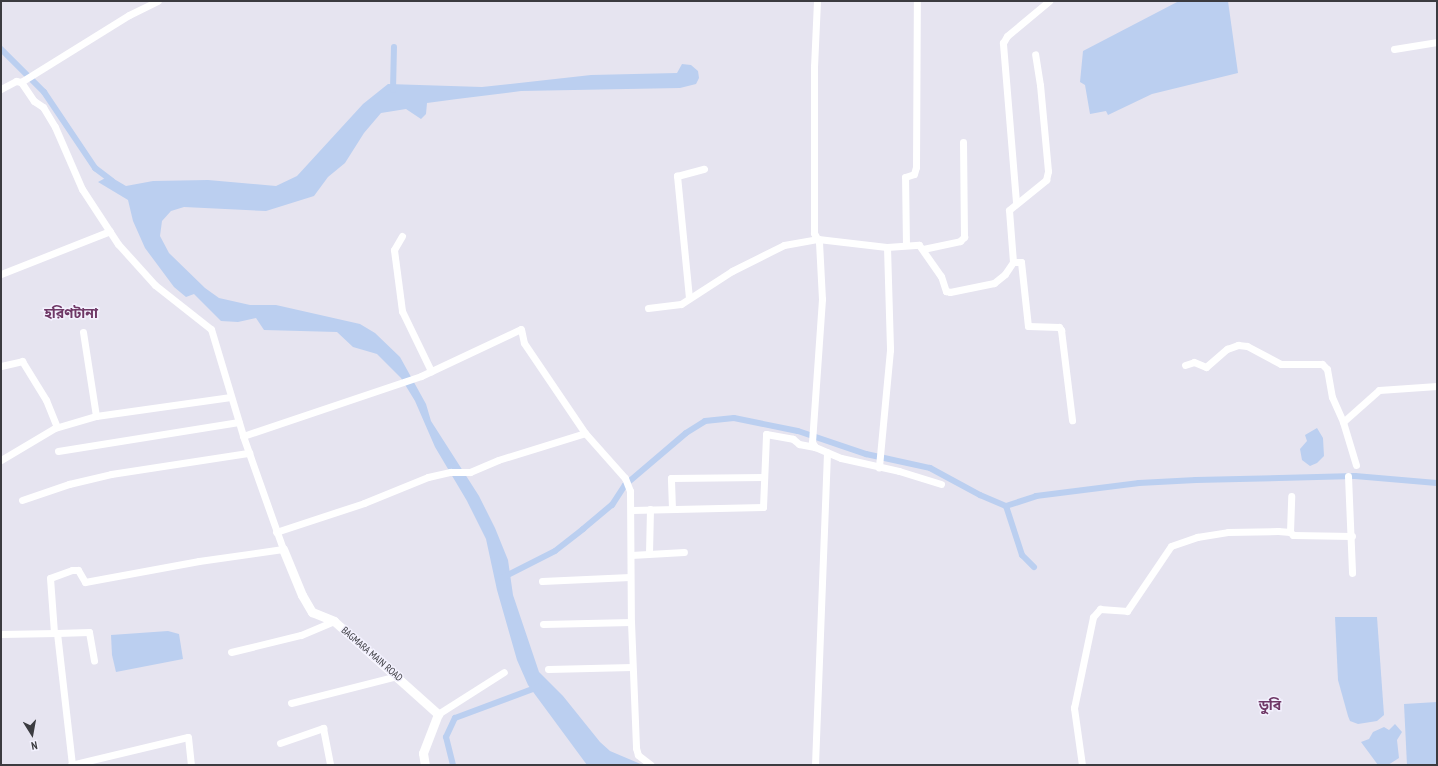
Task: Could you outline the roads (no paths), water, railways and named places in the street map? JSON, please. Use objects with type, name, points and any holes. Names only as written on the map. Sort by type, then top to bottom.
[{"type":"street","points":[[1,89],[16,81],[21,82],[33,73],[129,15],[158,1]]},
{"type":"street","points":[[813,445],[822,299],[818,239],[814,233],[814,129],[818,1]]},
{"type":"street","points":[[906,245],[905,177],[914,174],[916,167],[917,1]]},
{"type":"street","points":[[1016,202],[1003,43],[1007,36],[1049,1]]},
{"type":"street","points":[[1394,49],[1437,42]]},
{"type":"street","points":[[648,308],[681,304],[732,271],[784,245],[818,239],[887,247],[919,245],[941,276],[944,288],[950,292],[994,283],[1005,274],[1012,262],[1009,210],[1016,202],[1046,180],[1048,171],[1040,85],[1035,54]]},
{"type":"street","points":[[21,82],[34,101],[43,107],[55,127],[82,189],[110,230],[155,285],[211,328],[243,436],[283,549],[199,561],[85,582],[78,570],[72,570],[50,578],[55,633],[72,765],[188,737],[191,765]]},
{"type":"street","points":[[923,249],[960,241],[964,237],[963,142]]},
{"type":"street","points":[[689,298],[677,176],[704,169]]},
{"type":"street","points":[[1,274],[110,230]]},
{"type":"street","points":[[402,236],[394,250],[402,311],[431,371]]},
{"type":"street","points":[[879,467],[890,350],[887,247]]},
{"type":"street","points":[[1012,262],[1021,262],[1028,326],[1058,327],[1061,330],[1072,420]]},
{"type":"street","points":[[243,436],[421,376],[521,328],[524,344],[585,433],[625,478],[630,491],[632,510],[630,577],[632,667],[636,748],[638,754],[651,765]]},
{"type":"street","points":[[83,332],[96,416]]},
{"type":"street","points":[[1185,365],[1194,362],[1206,367],[1227,349],[1238,345],[1247,346],[1281,364],[1322,364],[1327,369],[1332,397],[1343,422],[1356,465]]},
{"type":"street","points":[[1,366],[22,361],[46,400],[57,427]]},
{"type":"street","points":[[1343,422],[1379,390],[1437,386]]},
{"type":"street","points":[[1,460],[57,427],[96,416],[231,397]]},
{"type":"street","points":[[58,452],[239,422]]},
{"type":"street","points":[[276,532],[364,503],[428,477],[450,472],[470,472],[498,460],[585,433]]},
{"type":"street","points":[[632,510],[763,507],[766,434],[793,439],[799,444],[813,445],[841,458],[941,484]]},
{"type":"street","points":[[815,765],[827,452]]},
{"type":"street","points":[[22,500],[69,484],[111,474],[249,453]]},
{"type":"street","points":[[1348,476],[1352,536],[1352,574]]},
{"type":"street","points":[[672,509],[671,478],[764,478]]},
{"type":"street","points":[[1290,532],[1291,496]]},
{"type":"street","points":[[649,553],[650,509]]},
{"type":"street","points":[[1082,765],[1074,708],[1089,629],[1095,612],[1100,610],[1127,611],[1171,546],[1178,542],[1228,532],[1290,532],[1293,535],[1352,536]]},
{"type":"street","name":"BAGMARA MAIN ROAD","points":[[283,549],[302,595],[312,612],[334,621],[438,714]]},
{"type":"street","points":[[631,555],[684,552]]},
{"type":"street","points":[[542,581],[630,577]]},
{"type":"street","points":[[231,652],[301,635],[334,621]]},
{"type":"street","points":[[543,624],[631,622]]},
{"type":"street","points":[[1,634],[89,632],[94,661]]},
{"type":"street","points":[[548,669],[632,667]]},
{"type":"street","points":[[425,765],[423,753],[438,714],[504,672]]},
{"type":"street","points":[[291,702],[397,676]]},
{"type":"street","points":[[280,743],[323,728],[330,765]]},
{"type":"water","points":[[1179,1],[1228,1],[1238,73],[1152,94],[1108,115],[1106,111],[1090,114],[1085,85],[1080,82],[1083,51]]},
{"type":"water","points":[[682,64],[691,65],[698,71],[699,78],[696,84],[680,88],[521,91],[457,99],[427,103],[426,114],[421,119],[406,109],[381,113],[364,133],[345,163],[328,177],[314,196],[266,211],[184,207],[171,211],[162,221],[160,236],[169,253],[205,288],[219,298],[250,305],[276,305],[360,324],[375,333],[400,357],[426,404],[431,421],[479,496],[495,528],[508,560],[513,595],[539,672],[563,696],[600,742],[610,751],[643,765],[587,765],[528,685],[517,660],[497,590],[486,539],[467,501],[435,447],[415,401],[401,378],[377,354],[353,347],[337,332],[264,330],[256,318],[238,322],[221,321],[194,294],[186,297],[174,287],[145,248],[133,221],[128,200],[98,182],[109,176],[126,186],[153,181],[208,180],[276,186],[297,176],[363,104],[388,84],[482,87],[591,75],[677,73]]},
{"type":"water","points":[[1317,428],[1323,438],[1324,456],[1317,463],[1310,466],[1302,460],[1300,449],[1307,441],[1305,435]]},
{"type":"water","points":[[1335,617],[1377,617],[1384,715],[1377,721],[1358,724],[1350,721],[1338,680]]},
{"type":"water","points":[[168,631],[179,634],[183,659],[116,672],[112,655],[111,635]]},
{"type":"water","points":[[1437,702],[1437,765],[1407,765],[1404,704]]},
{"type":"water","points":[[1395,724],[1402,732],[1397,740],[1399,758],[1388,765],[1378,765],[1361,742],[1369,739],[1373,732],[1384,727],[1389,730]]},
{"type":"waterway","points":[[393,90],[394,47]]},
{"type":"waterway","points":[[1,49],[44,92],[95,168],[112,181]]},
{"type":"waterway","points":[[504,577],[555,551],[583,529],[612,505],[625,485],[686,433],[705,421],[734,418],[798,431],[866,454],[930,468],[980,495],[1006,506],[1036,496],[1139,483],[1355,476],[1437,483]]},
{"type":"waterway","points":[[1006,506],[1022,555],[1034,567]]},
{"type":"waterway","points":[[453,765],[446,737],[455,718],[538,687]]},
{"type":"district","name":"হরিণটানা","points":[[71,313]]},
{"type":"district","name":"ডুবি","points":[[1270,705]]}]
